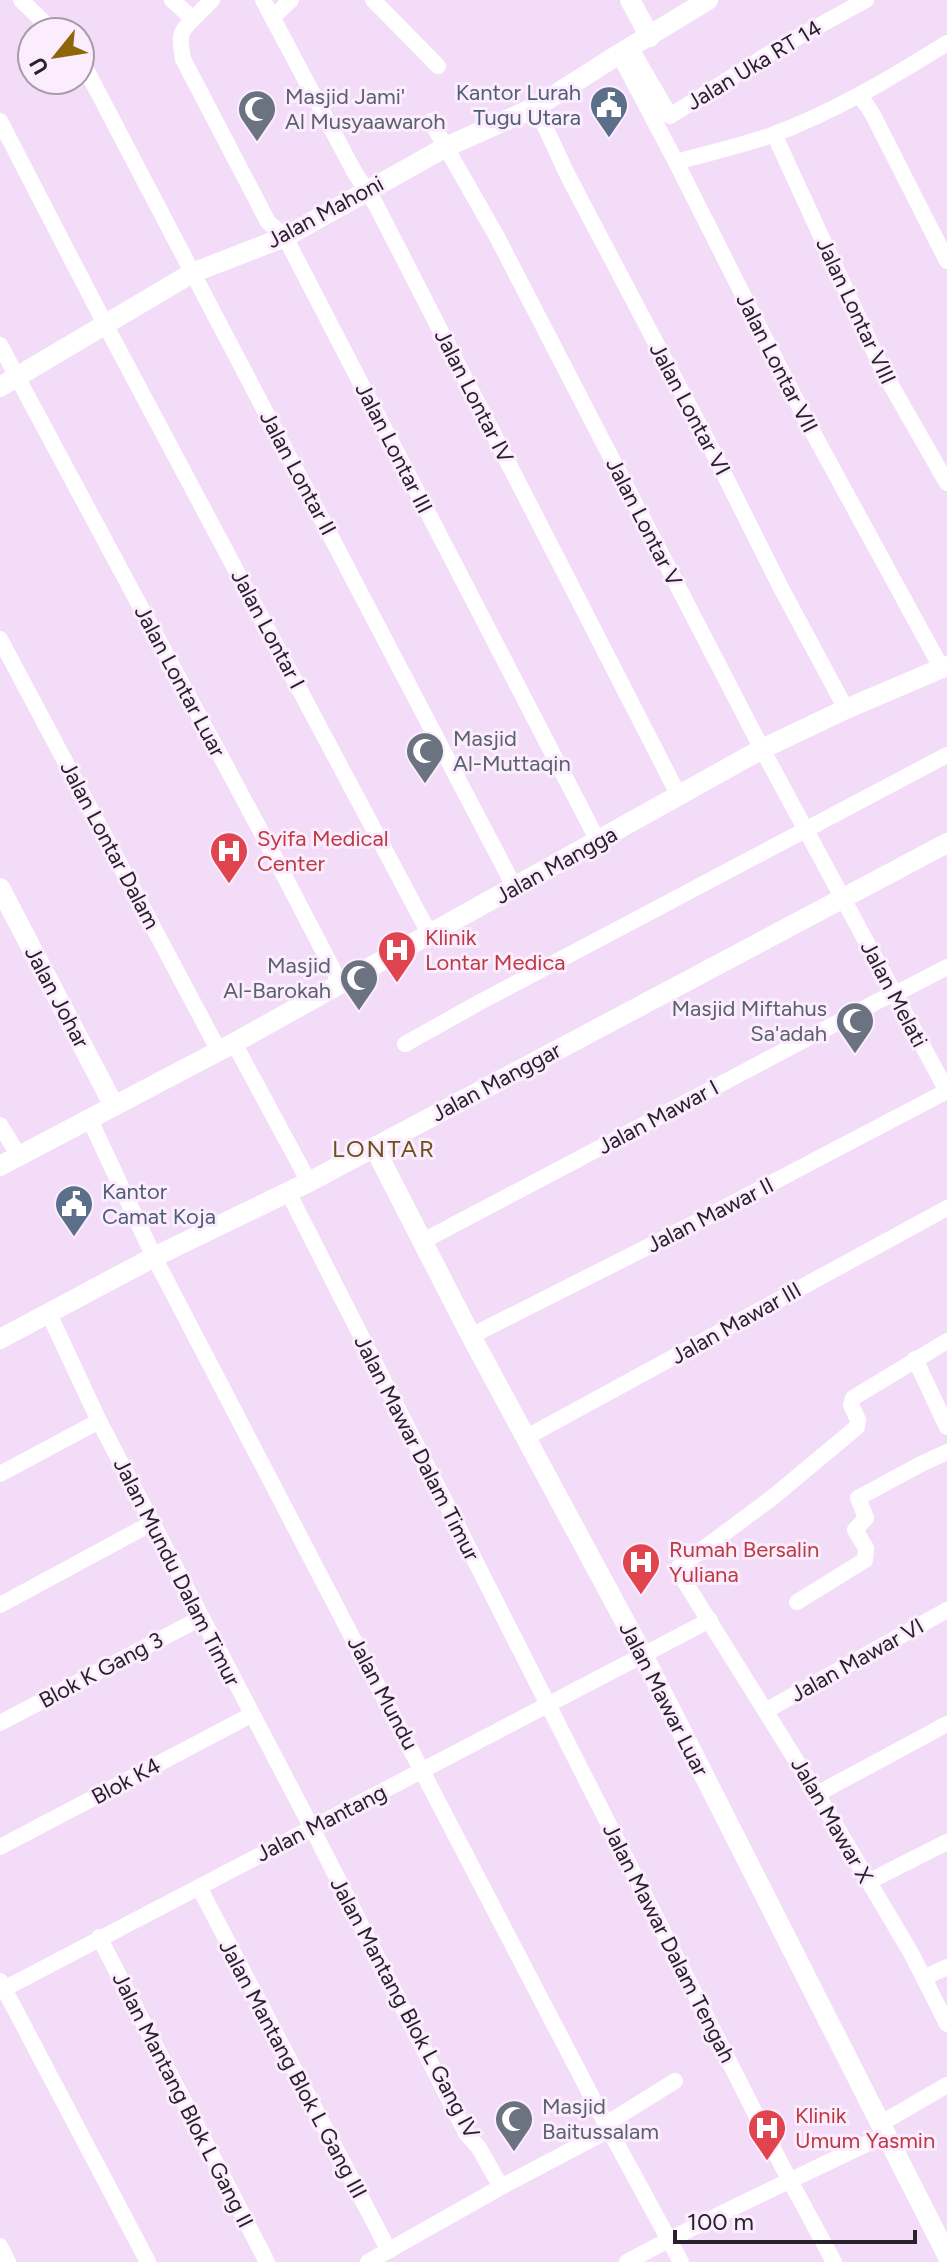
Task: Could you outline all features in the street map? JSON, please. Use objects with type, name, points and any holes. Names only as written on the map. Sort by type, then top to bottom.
[{"type":"street","points":[[21,0],[38,16]]},
{"type":"street","points":[[176,3],[193,19],[212,0]]},
{"type":"street","name":"Jalan Lontar IV","points":[[263,0],[355,173],[376,205],[679,796]]},
{"type":"street","points":[[273,17],[291,0]]},
{"type":"street","points":[[373,0],[438,66]]},
{"type":"street","points":[[630,0],[650,37]]},
{"type":"street","name":"Jalan Mahoni","points":[[9,383],[192,273],[285,237],[446,147],[536,107],[708,0]]},
{"type":"street","name":"Jalan Uka RT 14","points":[[624,51],[670,116],[780,47],[866,0]]},
{"type":"street","name":"Jalan Lontar III","points":[[193,19],[180,37],[183,59],[268,222],[285,237],[598,841]]},
{"type":"street","points":[[676,162],[774,134],[860,95],[947,43]]},
{"type":"street","name":"Jalan Lontar VII","points":[[624,51],[676,162],[805,418],[944,667]]},
{"type":"street","points":[[96,71],[103,76]]},
{"type":"street","name":"Jalan Lontar II","points":[[96,89],[515,888]]},
{"type":"street","points":[[860,95],[947,261]]},
{"type":"street","name":"Jalan Lontar VI","points":[[536,107],[567,174],[846,709]]},
{"type":"street","name":"Jalan Lontar I","points":[[0,121],[430,935]]},
{"type":"street","name":"Jalan Lontar V","points":[[431,121],[497,237],[842,897]]},
{"type":"street","name":"Jalan Lontar VIII","points":[[774,134],[884,373],[947,483]]},
{"type":"street","name":"Jalan Lontar Luar","points":[[0,345],[9,383],[258,825],[341,985]]},
{"type":"street","name":"Jalan Lontar Dalam","points":[[0,639],[227,1047],[309,1182]]},
{"type":"street","name":"Jalan Mangga","points":[[9,1161],[341,985],[762,749],[944,667]]},
{"type":"street","points":[[405,1044],[947,755]]},
{"type":"street","name":"Jalan Manggar","points":[[0,1339],[154,1257],[309,1182],[947,843]]},
{"type":"street","name":"Jalan Johar","points":[[0,888],[114,1106]]},
{"type":"street","name":"Jalan Melati","points":[[842,897],[947,1091]]},
{"type":"street","name":"Jalan Mawar I","points":[[423,1241],[947,967]]},
{"type":"street","name":"Jalan Mawar II","points":[[471,1336],[947,1091]]},
{"type":"street","name":"Jalan Mundu","points":[[90,1120],[154,1257],[681,2262]]},
{"type":"street","points":[[0,1125],[9,1161]]},
{"type":"street","name":"Jalan Mawar Luar","points":[[374,1147],[525,1438],[643,1655],[947,2255]]},
{"type":"street","name":"Jalan Mawar Dalam Timur","points":[[288,1192],[548,1704]]},
{"type":"street","name":"Jalan Mawar III","points":[[525,1438],[947,1208]]},
{"type":"street","name":"Jalan Mundu Dalam Timur","points":[[49,1314],[99,1421],[311,1828]]},
{"type":"street","points":[[947,1341],[915,1359],[947,1427]]},
{"type":"street","name":"Jalan Mawar X","points":[[915,1359],[853,1398],[851,1405],[859,1424],[826,1455],[679,1567],[680,1574],[817,1794],[924,1978],[947,2024]]},
{"type":"street","points":[[0,1474],[99,1421]]},
{"type":"street","points":[[797,1602],[865,1560],[866,1548],[855,1530],[866,1518],[858,1498],[947,1452]]},
{"type":"street","points":[[0,1605],[152,1523]]},
{"type":"street","name":"Jalan Mawar VI","points":[[767,1710],[947,1610]]},
{"type":"street","name":"Blok K Gang 3","points":[[0,1723],[201,1618]]},
{"type":"street","points":[[643,1655],[710,1620]]},
{"type":"street","name":"Jalan Mantang","points":[[1,1987],[643,1655]]},
{"type":"street","name":"Jalan Mawar Dalam Tengah","points":[[548,1704],[834,2262]]},
{"type":"street","name":"Blok K4","points":[[0,1847],[251,1715]]},
{"type":"street","points":[[817,1794],[947,1724]]},
{"type":"street","name":"Jalan Mantang Blok L Gang IV","points":[[311,1828],[466,2133],[479,2148],[501,2187]]},
{"type":"street","points":[[868,1882],[947,1842]]},
{"type":"street","name":"Jalan Mantang Blok L Gang III","points":[[199,1887],[389,2251]]},
{"type":"street","name":"Jalan Mantang Blok L Gang II","points":[[99,1937],[267,2262]]},
{"type":"street","points":[[924,1978],[947,1967]]},
{"type":"street","points":[[1,1987],[148,2262]]},
{"type":"street","points":[[368,2262],[608,2127],[675,2081]]},
{"type":"street","points":[[627,2262],[791,2182],[882,2129],[947,2085]]},
{"type":"street","points":[[0,2246],[8,2262]]},
{"type":"place","name":"Kantor Lurah Tugu Utara","points":[[609,139]]},
{"type":"place","name":"Masjid Jami' Al Musyaawaroh","points":[[257,143]]},
{"type":"place","name":"Masjid Al-Muttaqin","points":[[425,785]]},
{"type":"place","name":"Syifa Medical Center","points":[[229,885]]},
{"type":"place","name":"Klinik Lontar Medica","points":[[397,984]]},
{"type":"place","name":"Masjid Al-Barokah","points":[[359,1012]]},
{"type":"place","name":"Masjid Miftahus Sa'adah","points":[[855,1055]]},
{"type":"place","name":"Kantor Camat Koja","points":[[74,1238]]},
{"type":"place","name":"Rumah Bersalin Yuliana","points":[[641,1596]]},
{"type":"place","name":"Masjid Baitussalam","points":[[514,2153]]},
{"type":"place","name":"Klinik Umum Yasmin","points":[[767,2162]]},
{"type":"district","name":"LONTAR","points":[[384,1148]]}]
